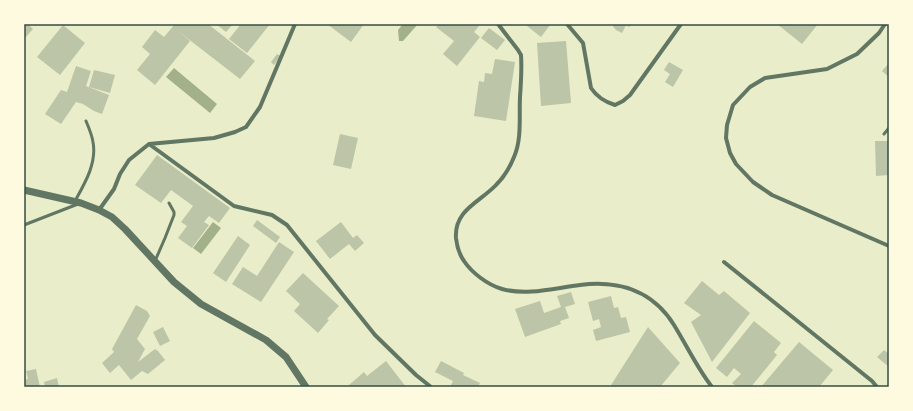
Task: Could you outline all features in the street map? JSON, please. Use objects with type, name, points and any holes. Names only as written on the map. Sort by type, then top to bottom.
[{"type":"street","points":[[99,210],[114,189],[120,174],[129,160],[149,144],[214,138],[246,127],[260,107],[295,24]]},
{"type":"street","points":[[498,24],[521,55],[519,140],[514,157],[496,185],[471,205],[460,218],[456,236],[460,255],[466,265],[485,281],[497,288],[509,291],[535,291],[590,284],[612,284],[630,288],[645,296],[663,311],[673,324],[712,387]]},
{"type":"street","points":[[567,24],[582,43],[591,88],[594,93],[606,102],[615,105],[630,95],[681,24]]},
{"type":"street","points":[[885,24],[879,33],[857,54],[827,69],[765,78],[750,87],[733,105],[726,125],[726,138],[730,153],[736,164],[753,182],[772,195],[889,246]]},
{"type":"street","points":[[149,144],[234,206],[272,215],[287,225],[375,335],[416,375],[431,387]]},
{"type":"street","points":[[24,190],[78,202],[99,210],[117,221],[174,282],[201,304],[266,340],[286,357],[306,387]]},
{"type":"street","points":[[724,262],[877,387]]},
{"type":"lane","points":[[24,225],[78,202],[89,174],[94,154],[93,141],[86,121]]},
{"type":"lane","points":[[884,134],[889,128]]},
{"type":"lane","points":[[155,261],[174,215],[169,203]]},
{"type":"shaded area","points":[[403,24],[418,24],[403,41],[399,41],[398,30]]},
{"type":"shaded area","points":[[174,68],[217,104],[210,113],[166,77]]},
{"type":"shaded area","points":[[213,222],[221,228],[201,254],[193,248]]},
{"type":"building","points":[[24,24],[28,24],[33,29],[24,39]]},
{"type":"building","points":[[175,24],[208,24],[255,61],[240,79],[178,31],[190,41],[155,85],[137,70],[150,54],[142,47],[155,30],[164,37]]},
{"type":"building","points":[[216,24],[233,24],[226,32]]},
{"type":"building","points":[[241,24],[270,24],[247,53],[229,39]]},
{"type":"building","points":[[327,24],[364,24],[351,42]]},
{"type":"building","points":[[439,24],[477,24],[479,26],[474,32],[480,37],[457,66],[443,54],[454,41],[436,27]]},
{"type":"building","points":[[529,24],[550,25],[541,37],[527,26]]},
{"type":"building","points":[[612,24],[633,24],[629,27],[626,25],[622,33],[616,30]]},
{"type":"building","points":[[777,24],[818,24],[802,44]]},
{"type":"building","points":[[63,25],[85,43],[60,75],[37,57]]},
{"type":"building","points":[[489,28],[505,40],[497,50],[481,38]]},
{"type":"building","points":[[566,41],[571,103],[541,106],[537,43]]},
{"type":"building","points":[[277,54],[281,56],[274,65],[271,62]]},
{"type":"building","points":[[495,59],[515,62],[506,121],[474,116],[479,81],[484,82],[485,73],[492,74]]},
{"type":"building","points":[[669,62],[683,70],[673,87],[665,82],[670,74],[664,70]]},
{"type":"building","points":[[889,63],[889,77],[882,71]]},
{"type":"building","points":[[76,66],[91,71],[86,86],[109,95],[102,114],[76,102],[61,124],[45,114],[61,90],[67,92]]},
{"type":"building","points":[[94,70],[115,75],[110,93],[89,87]]},
{"type":"building","points":[[340,134],[358,138],[351,169],[333,165]]},
{"type":"building","points":[[875,141],[889,141],[889,175],[876,176]]},
{"type":"building","points":[[157,155],[230,208],[219,223],[209,216],[204,222],[209,225],[192,248],[178,238],[187,226],[181,222],[193,206],[171,190],[161,203],[135,185]]},
{"type":"building","points":[[257,220],[280,237],[276,243],[253,226]]},
{"type":"building","points":[[341,222],[353,238],[357,235],[364,243],[355,251],[349,244],[330,259],[316,241]]},
{"type":"building","points":[[238,236],[250,245],[226,282],[213,273]]},
{"type":"building","points":[[279,242],[294,252],[261,302],[232,284],[243,267],[257,276]]},
{"type":"building","points":[[303,273],[339,306],[327,319],[329,320],[318,333],[294,311],[300,304],[286,291]]},
{"type":"building","points":[[702,281],[719,295],[724,291],[750,313],[712,362],[691,322],[701,315],[684,303]]},
{"type":"building","points":[[571,292],[575,304],[565,307],[569,318],[560,321],[561,324],[525,337],[515,309],[540,301],[544,313],[561,307],[557,296]]},
{"type":"building","points":[[611,296],[614,308],[618,307],[621,318],[626,317],[630,332],[596,341],[593,330],[601,327],[599,319],[593,321],[588,302]]},
{"type":"building","points":[[136,305],[147,311],[150,316],[137,339],[145,349],[138,362],[155,349],[165,360],[148,374],[142,371],[131,380],[119,365],[110,373],[102,363],[114,352],[112,349]]},
{"type":"building","points":[[754,321],[781,343],[774,352],[777,355],[751,387],[737,387],[732,383],[741,374],[734,368],[727,377],[716,368]]},
{"type":"building","points":[[163,327],[170,341],[160,346],[153,332]]},
{"type":"building","points":[[648,327],[680,363],[660,387],[614,387],[611,385]]},
{"type":"building","points":[[799,342],[833,370],[819,387],[761,387]]},
{"type":"building","points":[[884,350],[889,354],[889,367],[877,357]]},
{"type":"building","points":[[386,361],[406,387],[350,387],[349,385],[364,372],[367,376]]},
{"type":"building","points":[[441,361],[464,373],[463,375],[480,383],[478,387],[450,387],[453,381],[435,372]]},
{"type":"building","points":[[36,369],[40,387],[24,387],[24,380],[28,379],[26,371]]},
{"type":"building","points":[[57,378],[59,387],[45,387],[44,382]]}]
